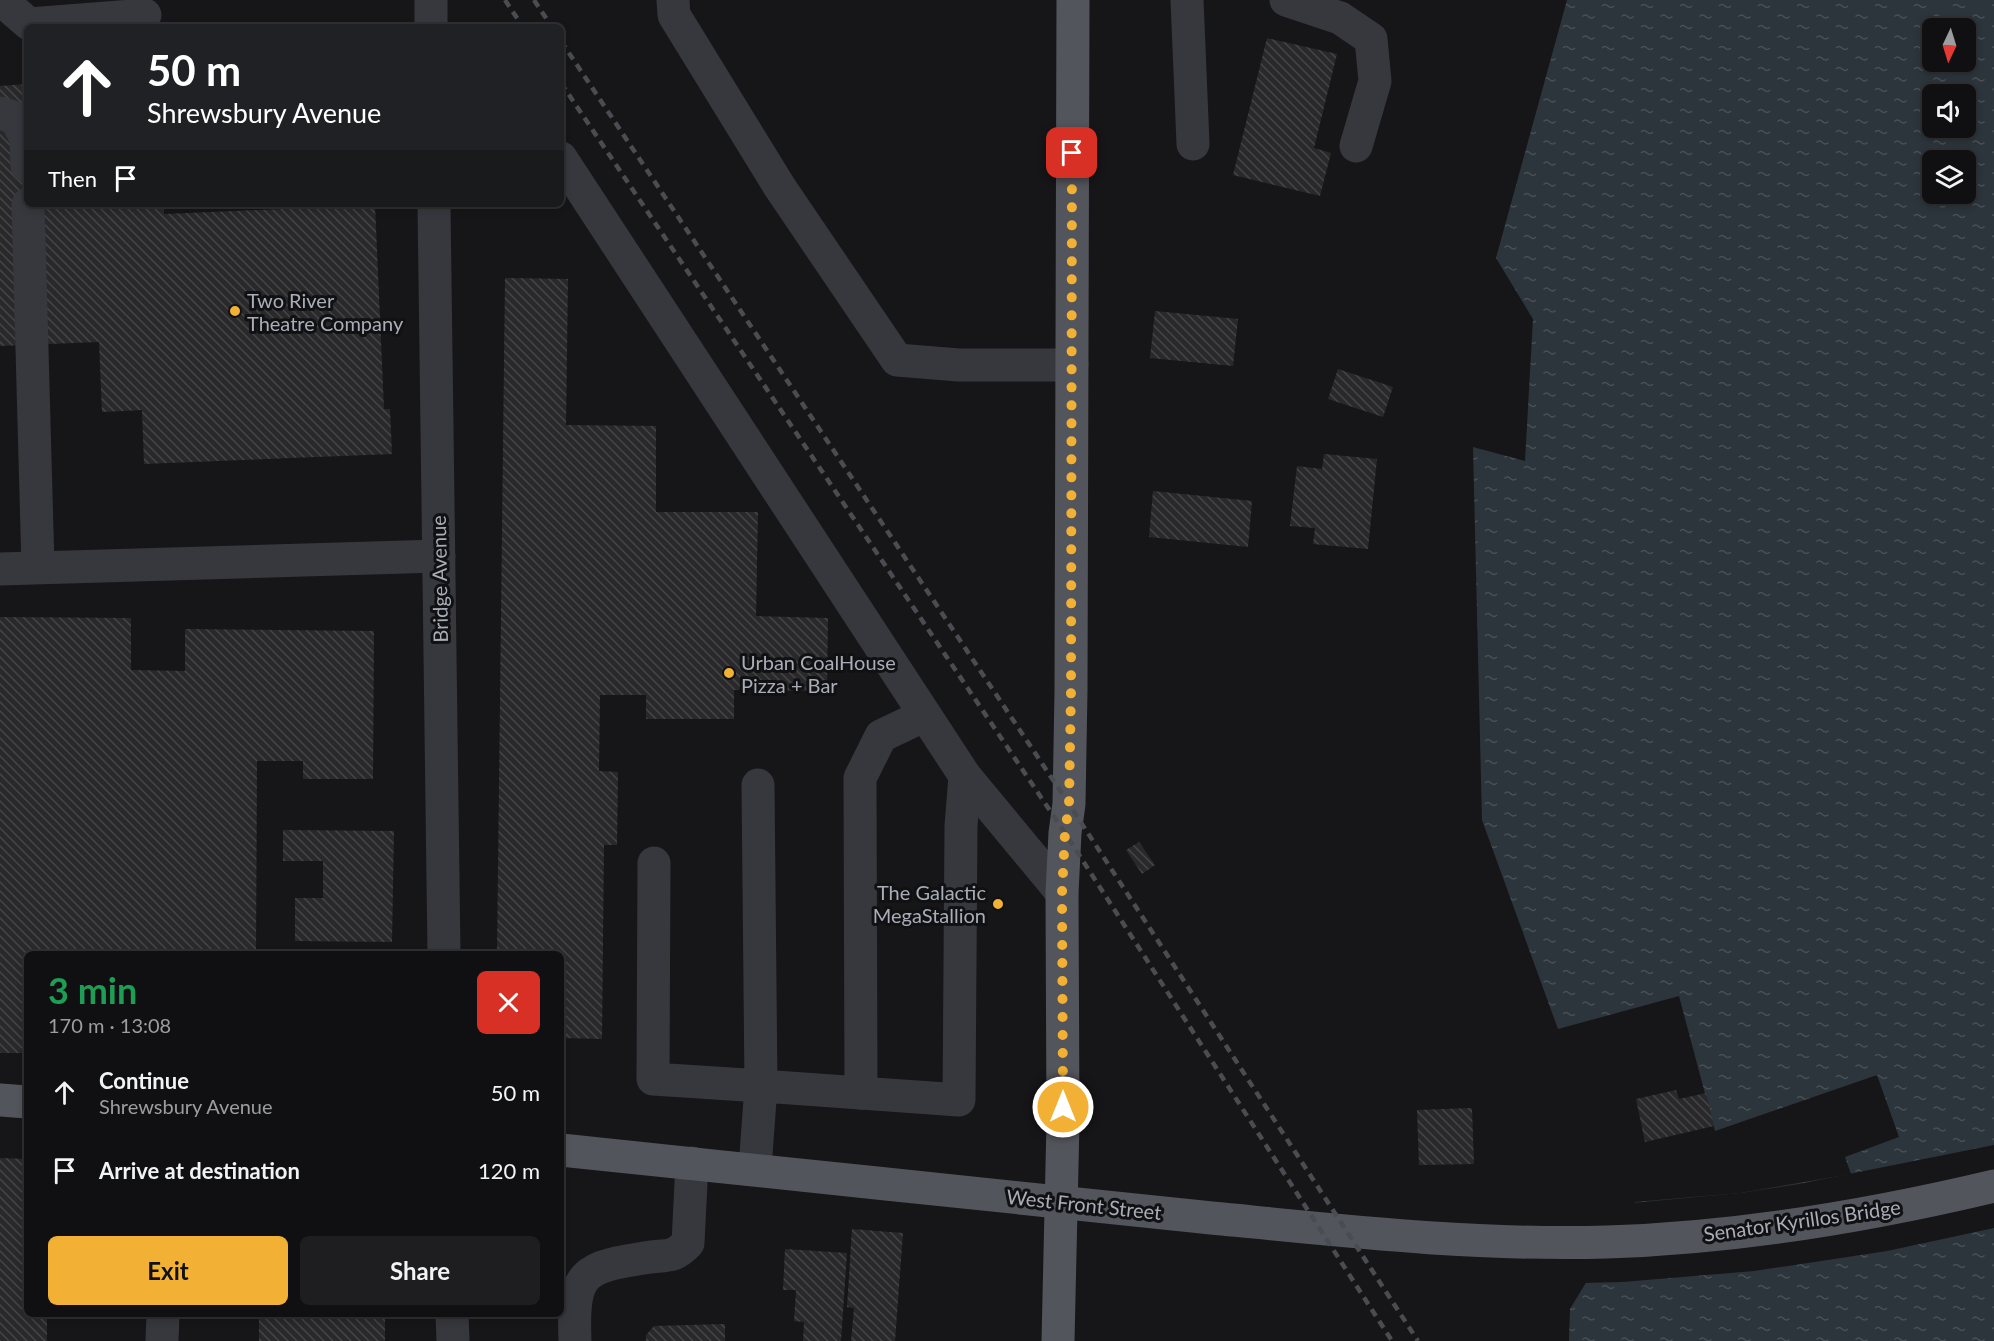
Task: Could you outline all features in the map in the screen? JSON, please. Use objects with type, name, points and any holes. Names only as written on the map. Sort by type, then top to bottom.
[{"type":"main road","points":[[1058,1341],[1062,893],[1069,804],[1070,744],[1073,0]]},
{"type":"main road","points":[[0,1100],[24,1102]]},
{"type":"main road","name":"West Front Street","points":[[564,1150],[754,1168],[1230,1219],[1425,1236],[1524,1242],[1607,1242]]},
{"type":"main road","name":"Senator Kyrillos Bridge","points":[[1607,1242],[1693,1236],[1802,1223],[1890,1208],[1994,1186]]},
{"type":"street","points":[[1,0],[29,24],[145,14]]},
{"type":"street","points":[[431,0],[431,24]]},
{"type":"street","points":[[673,0],[674,15],[779,186],[897,360],[959,365],[1072,365]]},
{"type":"street","points":[[1187,0],[1193,144]]},
{"type":"street","points":[[1286,0],[1340,18],[1371,39],[1375,81],[1356,146]]},
{"type":"street","points":[[14,116],[24,135]]},
{"type":"street","points":[[564,163],[965,777],[1062,893]]},
{"type":"street","points":[[28,207],[38,567]]},
{"type":"street","name":"Bridge Avenue","points":[[434,207],[444,951]]},
{"type":"street","points":[[0,568],[439,556]]},
{"type":"street","points":[[861,1093],[860,778],[881,736],[925,715]]},
{"type":"street","points":[[654,863],[653,1079],[958,1100],[961,826],[965,777]]},
{"type":"street","points":[[754,1168],[761,1086],[758,784]]},
{"type":"street","points":[[575,1341],[575,1308],[578,1291],[585,1277],[597,1268],[678,1254],[688,1243],[692,1163]]},
{"type":"street","points":[[162,1341],[163,1317]]},
{"type":"street","points":[[452,1317],[453,1341]]},
{"type":"water","points":[[1567,0],[1994,0],[1994,1341],[1569,1341],[1570,1309],[1635,1202],[1740,1193],[1851,1174],[1845,1157],[1899,1137],[1877,1075],[1715,1131],[1679,996],[1558,1029],[1482,820],[1473,447],[1525,461],[1533,319],[1496,258]]},
{"type":"pier","points":[[1994,1145],[1994,1228],[1887,1251],[1754,1271],[1582,1283],[1632,1203],[1740,1193],[1799,1184]]},
{"type":"building","points":[[1267,38],[1337,54],[1314,148],[1331,153],[1320,196],[1233,175]]},
{"type":"building","points":[[24,84],[24,207],[164,207],[164,214],[375,207],[384,409],[390,409],[392,454],[144,464],[142,410],[102,412],[99,342],[0,346],[0,86]]},
{"type":"building","points":[[505,278],[568,279],[566,425],[656,426],[656,512],[758,512],[756,616],[828,618],[827,691],[734,690],[734,719],[646,719],[646,695],[600,695],[599,771],[618,772],[617,845],[604,845],[602,1039],[564,1038],[564,951],[497,951]]},
{"type":"building","points":[[1155,311],[1238,319],[1233,366],[1150,358]]},
{"type":"building","points":[[1338,369],[1393,387],[1383,417],[1328,399]]},
{"type":"building","points":[[1324,454],[1377,459],[1368,549],[1313,544],[1315,528],[1290,526],[1297,466],[1322,469]]},
{"type":"building","points":[[1153,491],[1252,501],[1248,547],[1149,537]]},
{"type":"building","points":[[0,617],[131,618],[131,670],[185,671],[185,629],[374,631],[373,779],[303,779],[303,761],[257,761],[256,951],[24,951],[24,1053],[0,1053]]},
{"type":"building","points":[[283,830],[394,831],[392,942],[295,941],[295,898],[323,898],[323,861],[283,861]]},
{"type":"building","points":[[1139,842],[1155,865],[1142,874],[1126,850]]},
{"type":"building","points":[[1676,1090],[1679,1099],[1706,1093],[1714,1126],[1645,1142],[1636,1099]]},
{"type":"building","points":[[1472,1108],[1474,1164],[1419,1165],[1417,1110]]},
{"type":"building","points":[[0,1158],[24,1159],[24,1317],[47,1317],[47,1341],[0,1341]]},
{"type":"building","points":[[852,1229],[903,1233],[895,1341],[851,1341],[854,1308],[847,1307]]},
{"type":"building","points":[[785,1249],[847,1253],[841,1341],[803,1341],[804,1322],[794,1321],[796,1290],[783,1290]]},
{"type":"building","points":[[259,1317],[385,1317],[385,1341],[259,1341]]},
{"type":"building","points":[[725,1324],[725,1341],[646,1341],[646,1335],[654,1326]]},
{"type":"railway","points":[[505,0],[521,24]]},
{"type":"railway","points":[[534,0],[550,24]]},
{"type":"railway","points":[[564,46],[1069,804],[1418,1341]]},
{"type":"railway","points":[[564,87],[1065,833],[1392,1341]]},
{"type":"place","name":"Two River Theatre Company","points":[[235,311]]},
{"type":"place","name":"Urban CoalHouse Pizza + Bar","points":[[729,673]]},
{"type":"place","name":"The Galactic MegaStallion","points":[[998,904]]},
{"type":"route","points":[[1063,1107],[1062,893],[1069,804],[1071,691],[1072,153]]}]
